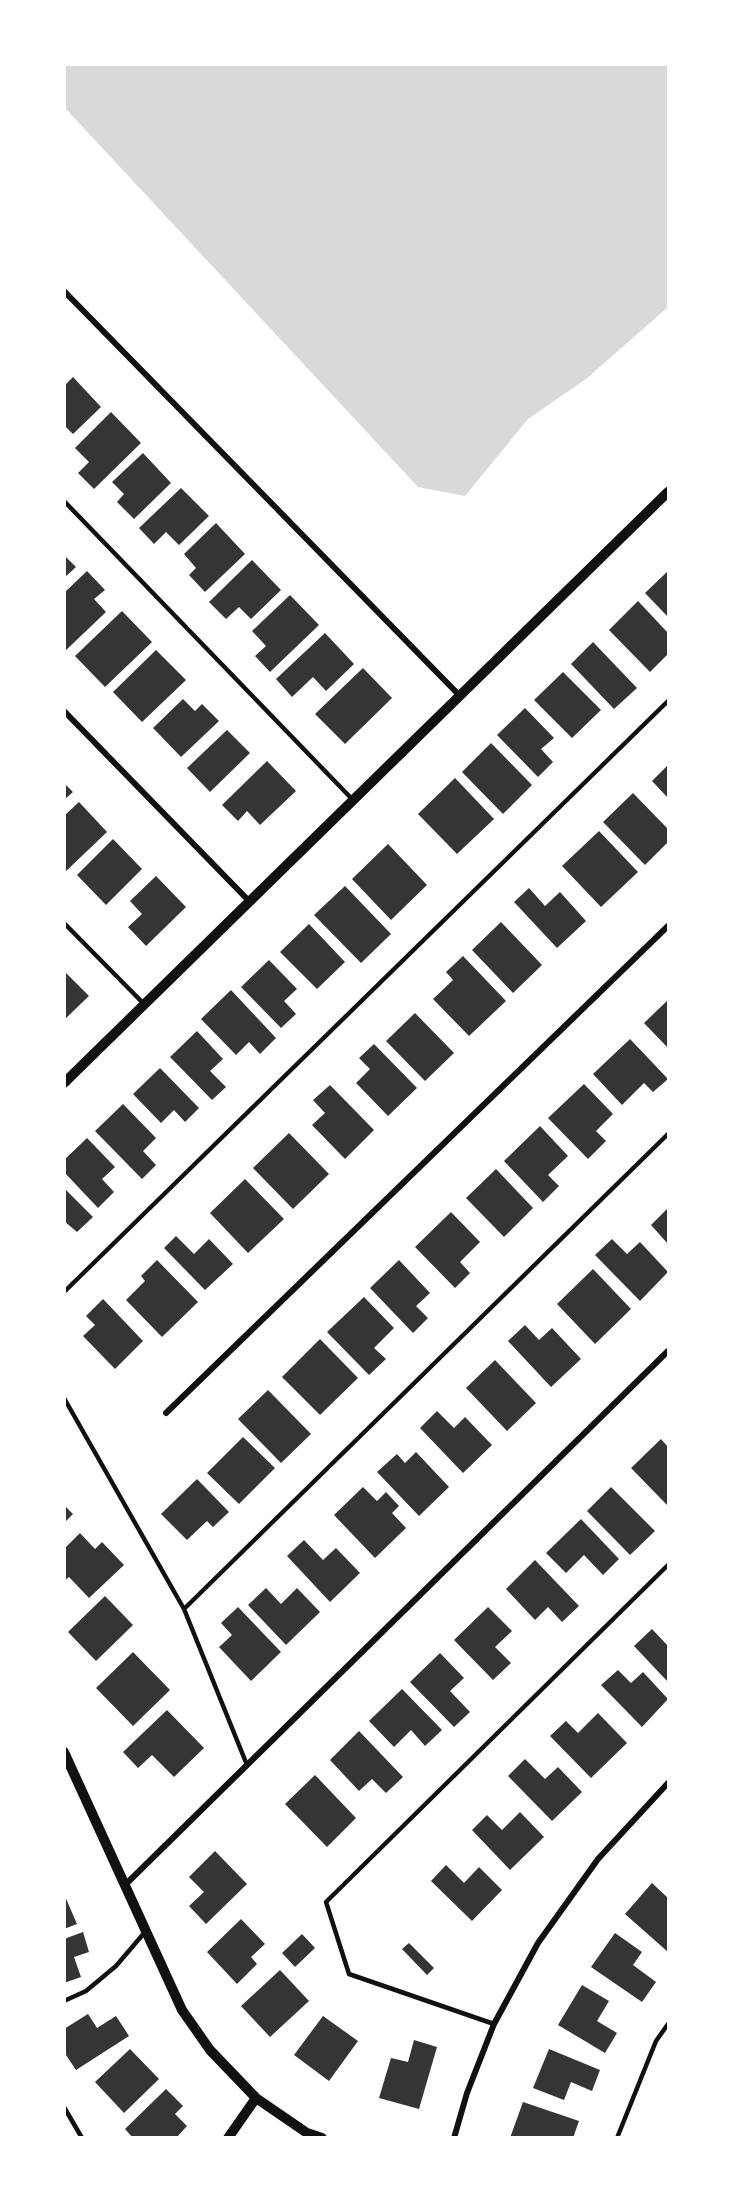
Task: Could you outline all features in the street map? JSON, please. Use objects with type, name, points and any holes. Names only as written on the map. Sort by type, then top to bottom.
[{"type":"street","points":[[64,291],[460,696]]},
{"type":"street","points":[[64,1083],[669,492]]},
{"type":"street","points":[[64,711],[250,903]]},
{"type":"street","points":[[166,1413],[669,926]]},
{"type":"street","points":[[124,1886],[669,1351]]},
{"type":"street","points":[[64,1752],[182,2010],[210,2050],[256,2098],[307,2133],[322,2138]]},
{"type":"street","points":[[454,2138],[467,2093],[494,2025],[538,1943],[598,1859],[669,1783]]},
{"type":"street","points":[[228,2138],[256,2098]]},
{"type":"lane","points":[[64,501],[354,801]]},
{"type":"lane","points":[[64,1292],[669,701]]},
{"type":"lane","points":[[64,923],[144,1005]]},
{"type":"lane","points":[[184,1609],[669,1134]]},
{"type":"lane","points":[[64,1398],[184,1609],[247,1765]]},
{"type":"lane","points":[[494,2025],[349,1974],[326,1902],[669,1565]]},
{"type":"lane","points":[[64,2001],[86,1991],[116,1966],[145,1932]]},
{"type":"lane","points":[[617,2138],[656,2041],[669,2024]]},
{"type":"lane","points":[[64,2107],[82,2138]]},
{"type":"shaded area","points":[[65,64],[668,65],[668,307],[586,379],[528,419],[465,496],[418,487],[65,108]]},
{"type":"building","points":[[73,377],[101,407],[73,434],[64,425],[64,386]]},
{"type":"building","points":[[111,412],[141,443],[94,489],[78,473],[89,462],[75,448]]},
{"type":"building","points":[[143,453],[171,483],[134,519],[117,502],[124,494],[112,482]]},
{"type":"building","points":[[181,488],[209,516],[179,545],[166,532],[154,544],[139,528]]},
{"type":"building","points":[[216,523],[245,554],[205,592],[189,575],[196,568],[184,554]]},
{"type":"building","points":[[64,555],[76,567],[64,578]]},
{"type":"building","points":[[252,560],[281,590],[251,619],[239,607],[226,619],[209,602]]},
{"type":"building","points":[[87,571],[105,590],[94,599],[106,612],[64,652],[64,593]]},
{"type":"building","points":[[668,571],[668,617],[645,593]]},
{"type":"building","points":[[290,595],[319,625],[270,672],[255,656],[266,646],[252,631]]},
{"type":"building","points":[[638,601],[668,633],[668,654],[650,672],[609,630]]},
{"type":"building","points":[[122,611],[152,642],[105,687],[75,656]]},
{"type":"building","points":[[325,633],[354,664],[326,691],[313,677],[292,697],[276,679]]},
{"type":"building","points":[[593,642],[637,688],[614,709],[571,664]]},
{"type":"building","points":[[156,650],[186,680],[142,722],[113,692]]},
{"type":"building","points":[[363,668],[392,698],[345,744],[315,714]]},
{"type":"building","points":[[563,672],[601,710],[572,738],[534,700]]},
{"type":"building","points":[[183,699],[195,711],[202,704],[219,721],[181,757],[153,728]]},
{"type":"building","points":[[525,708],[554,738],[541,749],[553,762],[538,777],[497,735]]},
{"type":"building","points":[[227,730],[250,753],[210,792],[187,768]]},
{"type":"building","points":[[491,743],[532,785],[503,814],[462,772]]},
{"type":"building","points":[[267,761],[296,791],[260,825],[247,811],[238,821],[222,805]]},
{"type":"building","points":[[668,765],[668,798],[652,781]]},
{"type":"building","points":[[455,778],[494,819],[457,854],[418,814]]},
{"type":"building","points":[[64,783],[73,792],[64,800]]},
{"type":"building","points":[[633,793],[668,829],[668,842],[645,865],[603,822]]},
{"type":"building","points":[[79,802],[107,832],[64,873],[64,816]]},
{"type":"building","points":[[599,831],[638,872],[601,907],[562,866]]},
{"type":"building","points":[[113,839],[142,869],[106,905],[77,875]]},
{"type":"building","points":[[388,844],[427,885],[391,920],[352,879]]},
{"type":"building","points":[[156,876],[186,907],[146,946],[128,927],[142,914],[130,901]]},
{"type":"building","points":[[345,886],[391,934],[361,963],[314,915]]},
{"type":"building","points":[[529,888],[545,906],[560,892],[586,921],[557,948],[514,902]]},
{"type":"building","points":[[501,922],[542,965],[513,993],[472,950]]},
{"type":"building","points":[[309,924],[345,962],[317,989],[280,952]]},
{"type":"building","points":[[463,956],[506,1001],[469,1036],[433,999],[453,980],[446,972]]},
{"type":"building","points":[[269,960],[297,989],[284,1001],[296,1014],[281,1028],[241,987]]},
{"type":"building","points":[[64,971],[89,996],[64,1020]]},
{"type":"building","points":[[231,990],[276,1038],[260,1054],[249,1042],[236,1055],[201,1019]]},
{"type":"building","points":[[668,1000],[668,1048],[644,1023]]},
{"type":"building","points":[[415,1013],[454,1053],[425,1081],[386,1041]]},
{"type":"building","points":[[197,1031],[223,1059],[210,1071],[226,1087],[212,1100],[170,1057]]},
{"type":"building","points":[[630,1039],[668,1079],[653,1092],[644,1083],[622,1105],[593,1074]]},
{"type":"building","points":[[374,1044],[417,1088],[388,1116],[356,1083],[370,1069],[359,1058]]},
{"type":"building","points":[[160,1068],[199,1108],[185,1122],[174,1110],[161,1123],[133,1094]]},
{"type":"building","points":[[584,1084],[613,1114],[596,1131],[606,1141],[588,1159],[548,1118]]},
{"type":"building","points":[[330,1085],[374,1130],[345,1159],[312,1125],[325,1113],[313,1100]]},
{"type":"building","points":[[123,1104],[156,1138],[143,1151],[156,1165],[142,1179],[95,1131]]},
{"type":"building","points":[[540,1126],[568,1156],[548,1175],[559,1186],[543,1202],[504,1161]]},
{"type":"building","points":[[289,1133],[329,1174],[293,1209],[253,1168]]},
{"type":"building","points":[[87,1138],[115,1167],[102,1179],[114,1192],[98,1208],[64,1172],[64,1160]]},
{"type":"building","points":[[496,1169],[533,1208],[504,1237],[466,1198]]},
{"type":"building","points":[[245,1179],[284,1219],[248,1253],[210,1213]]},
{"type":"building","points":[[64,1188],[93,1217],[77,1232],[64,1221]]},
{"type":"building","points":[[668,1208],[668,1244],[651,1225]]},
{"type":"building","points":[[451,1212],[480,1242],[460,1262],[470,1273],[455,1288],[415,1247]]},
{"type":"building","points":[[176,1236],[194,1254],[209,1239],[233,1264],[205,1290],[164,1248]]},
{"type":"building","points":[[612,1239],[627,1254],[640,1242],[668,1272],[640,1301],[595,1255]]},
{"type":"building","points":[[157,1260],[198,1302],[162,1337],[126,1300],[145,1281],[141,1276]]},
{"type":"building","points":[[399,1260],[430,1293],[416,1306],[428,1318],[413,1333],[370,1288]]},
{"type":"building","points":[[593,1269],[631,1309],[595,1344],[557,1304]]},
{"type":"building","points":[[364,1297],[394,1328],[374,1348],[386,1359],[369,1375],[327,1332]]},
{"type":"building","points":[[103,1299],[143,1341],[115,1369],[83,1336],[95,1325],[86,1316]]},
{"type":"building","points":[[525,1325],[539,1340],[552,1328],[581,1359],[551,1387],[508,1341]]},
{"type":"building","points":[[320,1339],[358,1378],[320,1415],[282,1377]]},
{"type":"building","points":[[495,1360],[536,1403],[507,1431],[466,1388]]},
{"type":"building","points":[[268,1390],[311,1434],[281,1463],[238,1419]]},
{"type":"building","points":[[437,1411],[454,1428],[465,1417],[492,1445],[463,1473],[420,1428]]},
{"type":"building","points":[[243,1437],[275,1468],[239,1504],[207,1473]]},
{"type":"building","points":[[661,1439],[668,1447],[668,1506],[631,1468]]},
{"type":"building","points":[[416,1452],[449,1487],[419,1516],[377,1472],[397,1454],[405,1463]]},
{"type":"building","points":[[197,1479],[229,1512],[213,1527],[207,1521],[187,1540],[161,1514]]},
{"type":"building","points":[[363,1487],[377,1501],[386,1492],[399,1506],[392,1513],[406,1528],[375,1558],[334,1515]]},
{"type":"building","points":[[611,1487],[655,1531],[630,1555],[587,1511]]},
{"type":"building","points":[[64,1505],[73,1514],[64,1523]]},
{"type":"building","points":[[581,1519],[619,1559],[603,1575],[584,1555],[566,1573],[546,1553]]},
{"type":"building","points":[[80,1533],[95,1549],[102,1542],[124,1565],[89,1598],[69,1577],[64,1581],[64,1549]]},
{"type":"building","points":[[304,1540],[323,1560],[336,1548],[360,1573],[330,1602],[287,1556]]},
{"type":"building","points":[[535,1560],[579,1606],[562,1622],[548,1607],[535,1620],[506,1589]]},
{"type":"building","points":[[266,1588],[281,1604],[297,1588],[320,1612],[286,1645],[248,1605]]},
{"type":"building","points":[[105,1596],[133,1625],[96,1661],[68,1632]]},
{"type":"building","points":[[238,1607],[281,1652],[251,1681],[219,1647],[232,1635],[221,1623]]},
{"type":"building","points":[[488,1607],[512,1631],[495,1647],[511,1663],[493,1680],[454,1640]]},
{"type":"building","points":[[652,1629],[668,1646],[668,1682],[634,1646]]},
{"type":"building","points":[[133,1652],[170,1690],[133,1726],[96,1688]]},
{"type":"building","points":[[440,1653],[464,1678],[450,1691],[470,1712],[454,1727],[410,1682]]},
{"type":"building","points":[[618,1670],[631,1683],[643,1672],[668,1699],[642,1727],[601,1685]]},
{"type":"building","points":[[402,1689],[442,1730],[425,1746],[411,1730],[394,1747],[369,1721]]},
{"type":"building","points":[[167,1710],[204,1748],[174,1777],[152,1755],[138,1768],[123,1752]]},
{"type":"building","points":[[598,1713],[627,1743],[591,1778],[550,1736],[566,1721],[578,1733]]},
{"type":"building","points":[[359,1731],[403,1777],[386,1793],[372,1779],[359,1791],[330,1760]]},
{"type":"building","points":[[525,1759],[545,1779],[558,1767],[582,1792],[552,1821],[508,1776]]},
{"type":"building","points":[[315,1775],[356,1818],[327,1847],[285,1804]]},
{"type":"building","points":[[520,1812],[544,1837],[510,1870],[472,1830],[487,1815],[502,1830]]},
{"type":"building","points":[[215,1851],[247,1884],[206,1924],[189,1906],[204,1892],[189,1877]]},
{"type":"building","points":[[446,1865],[464,1883],[479,1867],[502,1890],[472,1921],[431,1881]]},
{"type":"building","points":[[652,1883],[668,1898],[668,1952],[625,1914]]},
{"type":"building","points":[[64,1894],[77,1924],[64,1929]]},
{"type":"building","points":[[241,1919],[265,1944],[251,1957],[257,1964],[237,1984],[207,1952]]},
{"type":"building","points":[[83,1932],[89,1952],[74,1957],[81,1977],[64,1983],[64,1939]]},
{"type":"building","points":[[615,1933],[642,1952],[633,1965],[656,1982],[642,2002],[591,1967]]},
{"type":"building","points":[[302,1934],[315,1948],[295,1967],[282,1953]]},
{"type":"building","points":[[409,1943],[434,1968],[427,1975],[402,1949]]},
{"type":"building","points":[[280,1970],[309,2001],[270,2037],[241,2006]]},
{"type":"building","points":[[582,1985],[609,2001],[597,2021],[617,2033],[605,2053],[558,2025]]},
{"type":"building","points":[[88,2014],[97,2028],[116,2016],[129,2036],[76,2070],[64,2052],[64,2029]]},
{"type":"building","points":[[323,2016],[358,2041],[329,2081],[294,2055]]},
{"type":"building","points":[[414,2040],[437,2047],[419,2109],[379,2098],[391,2058],[408,2062]]},
{"type":"building","points":[[130,2049],[159,2079],[124,2113],[95,2082]]},
{"type":"building","points":[[549,2049],[600,2070],[592,2091],[571,2082],[564,2100],[533,2088]]},
{"type":"building","points":[[166,2089],[183,2106],[175,2114],[187,2126],[176,2138],[133,2138],[125,2129]]},
{"type":"building","points":[[523,2102],[579,2121],[573,2138],[510,2138]]}]
